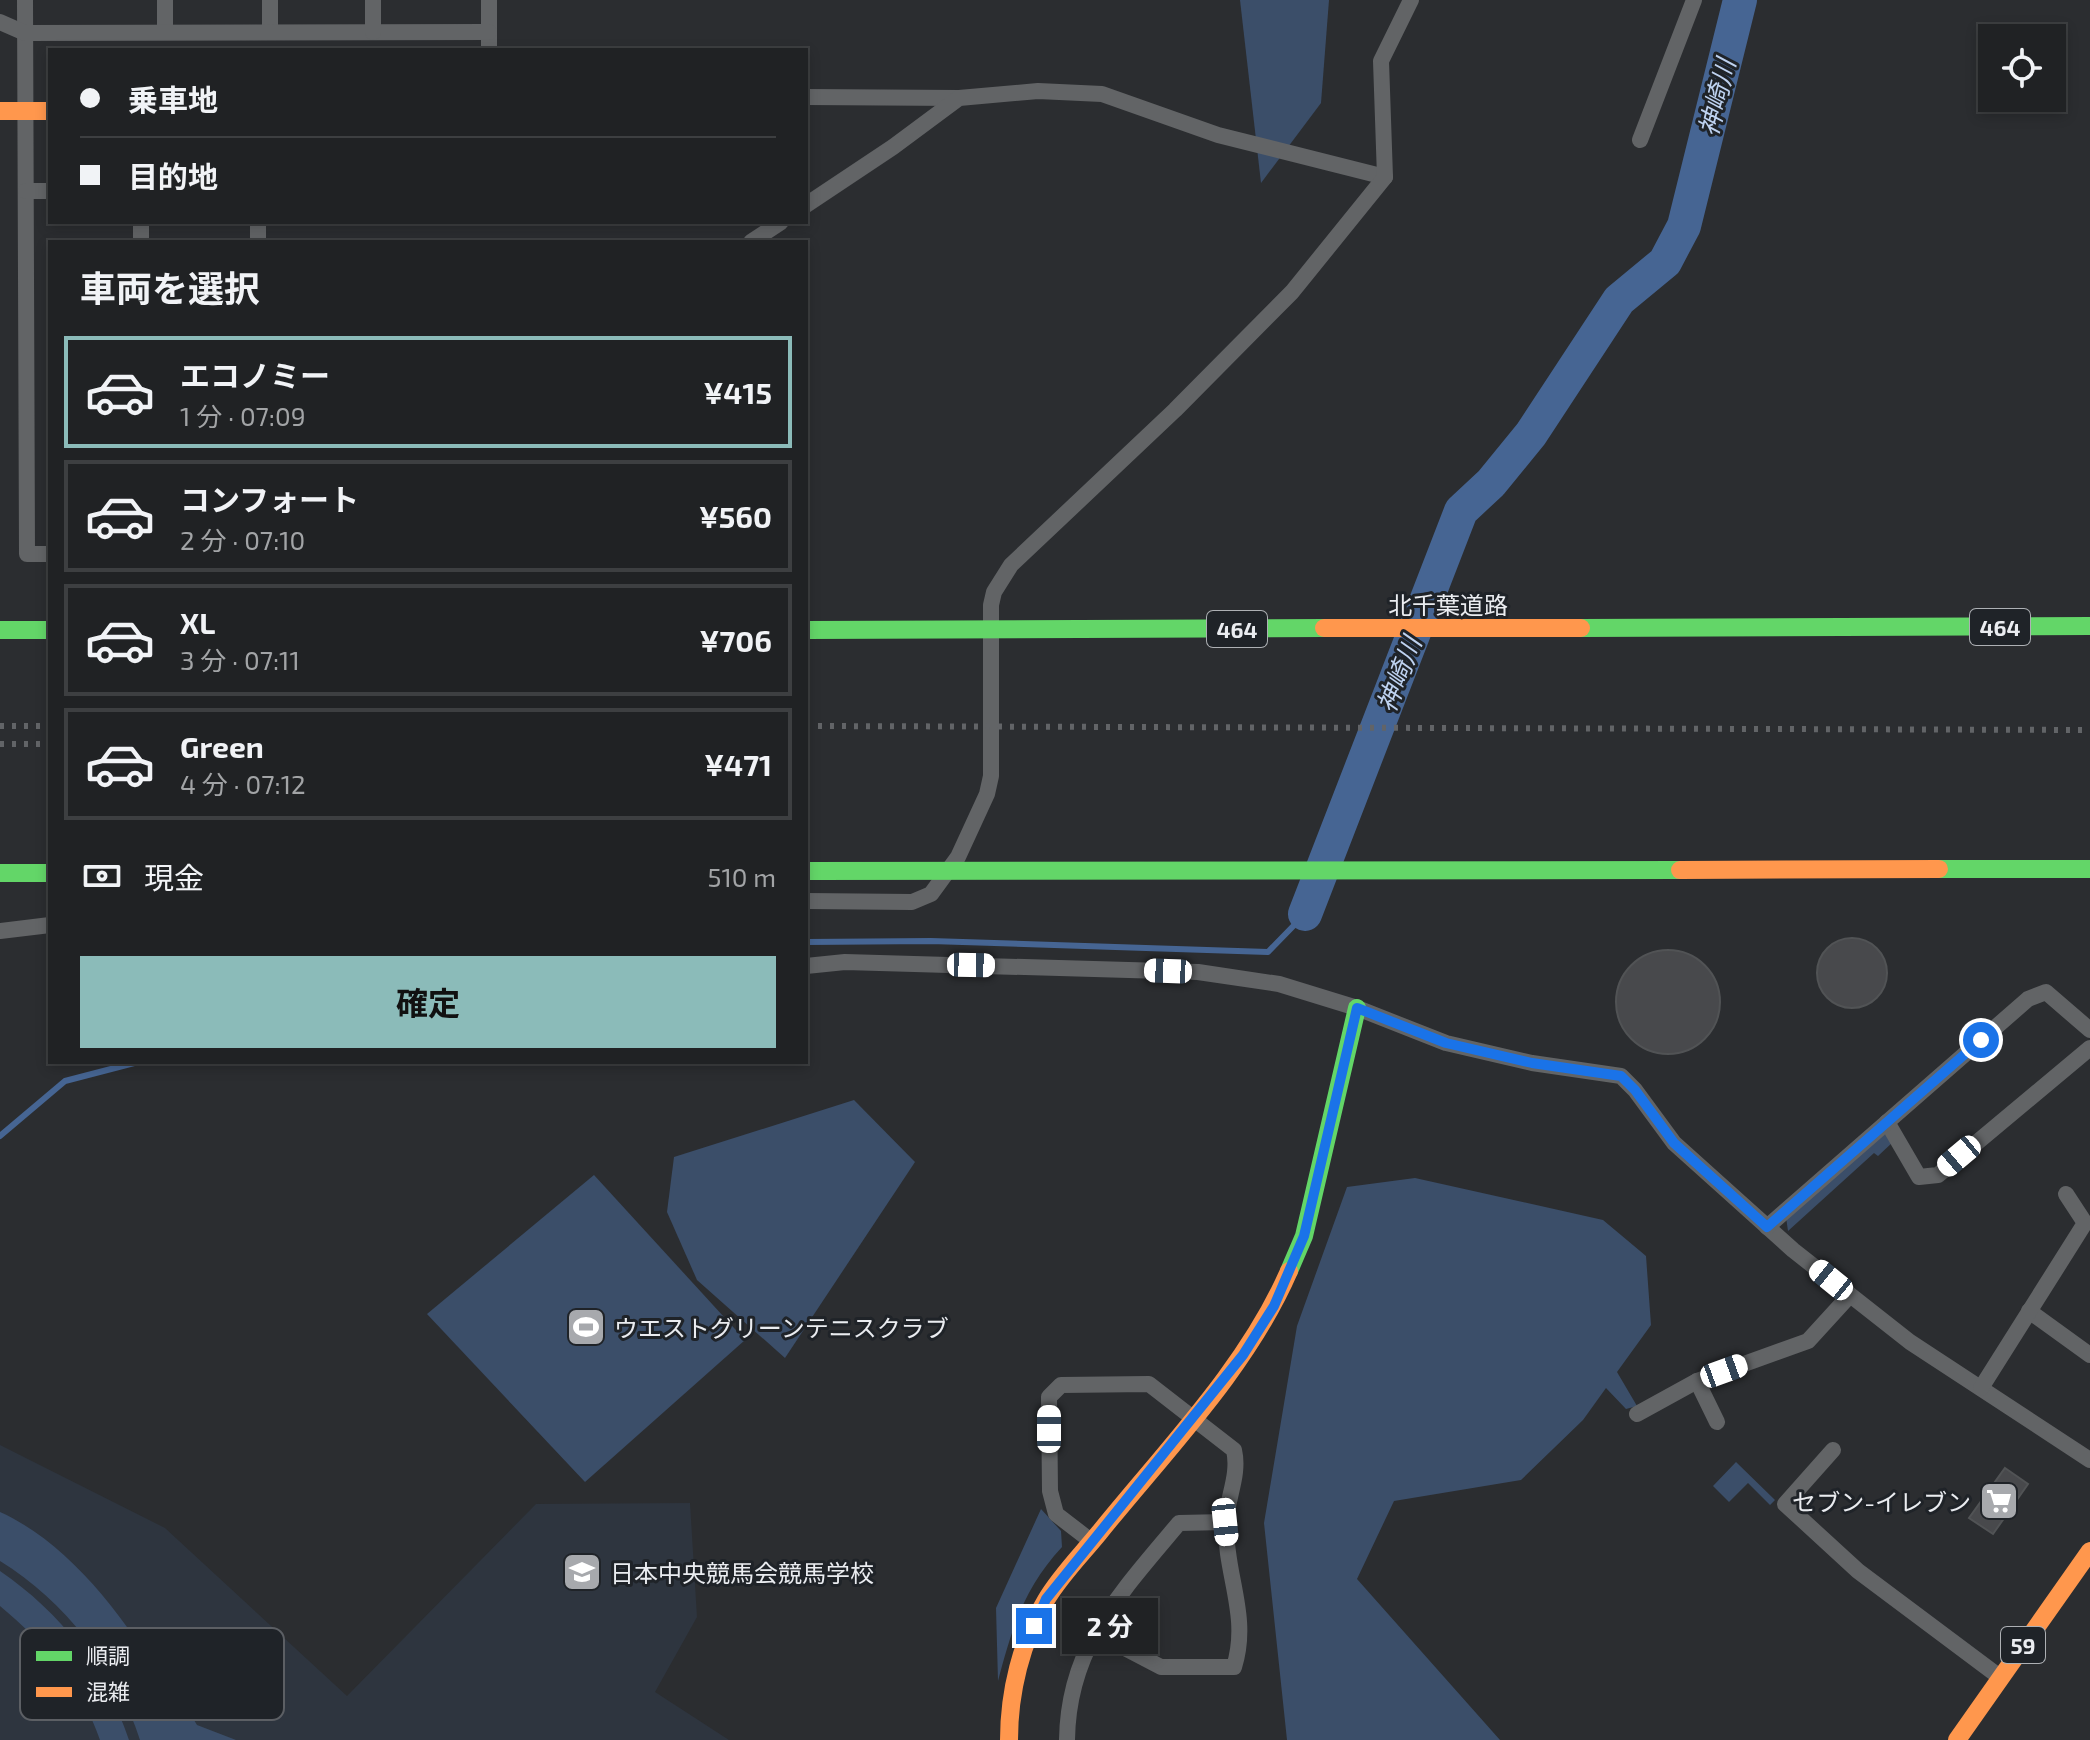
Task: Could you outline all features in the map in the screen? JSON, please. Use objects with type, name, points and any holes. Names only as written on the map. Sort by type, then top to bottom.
[{"type":"main road","points":[[0,111],[48,111]]},
{"type":"main road","name":"北千葉道路","points":[[808,630],[2090,626]]},
{"type":"main road","points":[[0,630],[48,630]]},
{"type":"main road","points":[[808,871],[2090,869]]},
{"type":"main road","points":[[0,873],[48,873]]},
{"type":"main road","points":[[1009,1740],[1009,1704],[1023,1653],[1046,1599],[1243,1355],[1274,1306],[1304,1236],[1357,1008]]},
{"type":"main road","name":"59","points":[[1957,1740],[2090,1551]]},
{"type":"street","points":[[25,0],[27,554],[48,554]]},
{"type":"street","points":[[165,0],[165,32]]},
{"type":"street","points":[[270,0],[270,32]]},
{"type":"street","points":[[373,0],[373,32]]},
{"type":"street","points":[[489,0],[489,48]]},
{"type":"street","points":[[808,901],[912,902],[931,894],[958,857],[987,794],[991,776],[991,605],[1000,580],[1011,565],[1175,410],[1292,292],[1385,177],[1381,61],[1411,0]]},
{"type":"street","points":[[1640,140],[1694,0]]},
{"type":"street","points":[[0,22],[25,33],[489,32]]},
{"type":"street","points":[[808,97],[959,98],[1038,91],[1102,94],[1218,135],[1385,177]]},
{"type":"street","points":[[808,204],[959,98]]},
{"type":"street","points":[[26,191],[48,191]]},
{"type":"street","points":[[754,240],[778,224]]},
{"type":"street","points":[[0,931],[48,925]]},
{"type":"street","points":[[808,966],[845,962],[1198,972],[1279,984],[1357,1008],[1446,1043],[1532,1063],[1621,1076],[1674,1143],[1767,1227],[1850,1295],[1910,1342],[2090,1459]]},
{"type":"street","points":[[1767,1227],[2028,999],[2046,992],[2090,1030]]},
{"type":"street","points":[[1887,1122],[1919,1177],[1938,1175],[2090,1048]]},
{"type":"street","points":[[1981,1388],[2085,1223],[2066,1194]]},
{"type":"street","points":[[1637,1414],[1697,1381],[1808,1341],[1850,1295]]},
{"type":"street","points":[[2029,1311],[2090,1355]]},
{"type":"street","points":[[1697,1381],[1717,1422]]},
{"type":"street","points":[[1091,1541],[1056,1514],[1050,1491],[1049,1397],[1061,1385],[1149,1384],[1234,1450],[1237,1465],[1225,1522],[1230,1568],[1241,1618],[1241,1645],[1234,1667],[1161,1667],[1094,1632]]},
{"type":"street","points":[[1833,1450],[1785,1504],[1858,1571],[2001,1678]]},
{"type":"street","points":[[1067,1740],[1067,1707],[1077,1670],[1094,1632],[1112,1603],[1179,1523],[1225,1522]]},
{"type":"shaded area","points":[[1240,0],[1329,0],[1321,103],[1261,183]]},
{"type":"shaded area","points":[[854,1100],[915,1162],[785,1358],[697,1280],[667,1212],[674,1157]]},
{"type":"shaded area","points":[[1880,1134],[1890,1135],[1894,1141],[1878,1156],[1874,1153],[1788,1231],[1786,1217]]},
{"type":"shaded area","name":"ウエストグリーンテニスクラブ","points":[[594,1175],[745,1340],[585,1482],[427,1314]]},
{"type":"shaded area","points":[[1415,1178],[1603,1220],[1646,1256],[1651,1325],[1617,1372],[1637,1406],[1626,1409],[1606,1388],[1583,1420],[1521,1480],[1394,1501],[1357,1579],[1500,1740],[1287,1740],[1264,1523],[1297,1326],[1347,1187]]},
{"type":"shaded area","name":"日本中央競馬会競馬学校","points":[[0,1445],[165,1528],[273,1628],[20,1628],[20,1720],[284,1720],[284,1638],[347,1696],[536,1504],[690,1503],[697,1617],[655,1692],[729,1740],[0,1740]]},
{"type":"shaded area","points":[[1736,1462],[1775,1500],[1770,1505],[1748,1483],[1729,1502],[1713,1486]]},
{"type":"shaded area","points":[[1041,1509],[1061,1531],[1062,1547],[1029,1593],[998,1681],[996,1608]]},
{"type":"shaded area","points":[[0,1512],[49,1542],[72,1562],[127,1628],[77,1628],[46,1596],[0,1561]]},
{"type":"shaded area","points":[[0,1571],[43,1605],[64,1628],[24,1628],[0,1606]]},
{"type":"shaded area","points":[[92,1720],[121,1720],[129,1740],[100,1740]]},
{"type":"shaded area","points":[[133,1720],[194,1720],[197,1725],[236,1740],[140,1740]]},
{"type":"building","points":[[1852,938],[1877,948],[1887,973],[1877,998],[1852,1008],[1827,998],[1817,973],[1827,948]]},
{"type":"building","points":[[1668,950],[1688,954],[1705,965],[1716,982],[1720,1002],[1716,1022],[1705,1039],[1688,1050],[1668,1054],[1648,1050],[1631,1039],[1620,1022],[1616,1002],[1620,982],[1631,965],[1648,954]]},
{"type":"building","name":"セブン-イレブン","points":[[2005,1468],[2028,1484],[1993,1534],[1969,1518]]},
{"type":"waterway","name":"神崎川","points":[[1305,914],[1461,511],[1491,483],[1531,434],[1619,300],[1665,262],[1684,226],[1740,0]]},
{"type":"waterway","name":"神崎川","points":[[808,942],[931,941],[1268,952],[1305,914]]},
{"type":"waterway","name":"神崎川","points":[[0,1136],[65,1081],[130,1064]]},
{"type":"railway","points":[[0,726],[48,726]]},
{"type":"railway","points":[[808,726],[2090,730]]},
{"type":"railway","points":[[0,744],[48,744]]},
{"type":"traffic: fast","points":[[1581,628],[2090,626]]},
{"type":"traffic: fast","points":[[808,630],[1324,628]]},
{"type":"traffic: fast","points":[[0,630],[48,630]]},
{"type":"traffic: fast","points":[[1939,869],[2090,869]]},
{"type":"traffic: fast","points":[[808,871],[1680,870]]},
{"type":"traffic: fast","points":[[0,873],[48,873]]},
{"type":"traffic: fast","points":[[1289,1271],[1304,1236],[1357,1008]]},
{"type":"traffic: slow","points":[[0,111],[48,111]]},
{"type":"traffic: slow","points":[[1324,628],[1581,628]]},
{"type":"traffic: slow","points":[[1680,870],[1939,869]]},
{"type":"traffic: slow","points":[[1009,1740],[1011,1704],[1018,1668],[1046,1600],[1228,1375],[1271,1307],[1289,1271]]},
{"type":"traffic: slow","points":[[1957,1740],[2090,1551]]},
{"type":"place","name":"ウエストグリーンテニスクラブ","points":[[586,1327]]},
{"type":"place","name":"セブン-イレブン","points":[[1999,1501]]},
{"type":"place","name":"日本中央競馬会競馬学校","points":[[582,1572]]},
{"type":"route","points":[[1034,1626],[1046,1599],[1243,1355],[1274,1306],[1304,1236],[1357,1008],[1446,1043],[1532,1063],[1621,1076],[1674,1143],[1767,1227],[1981,1040]]}]
